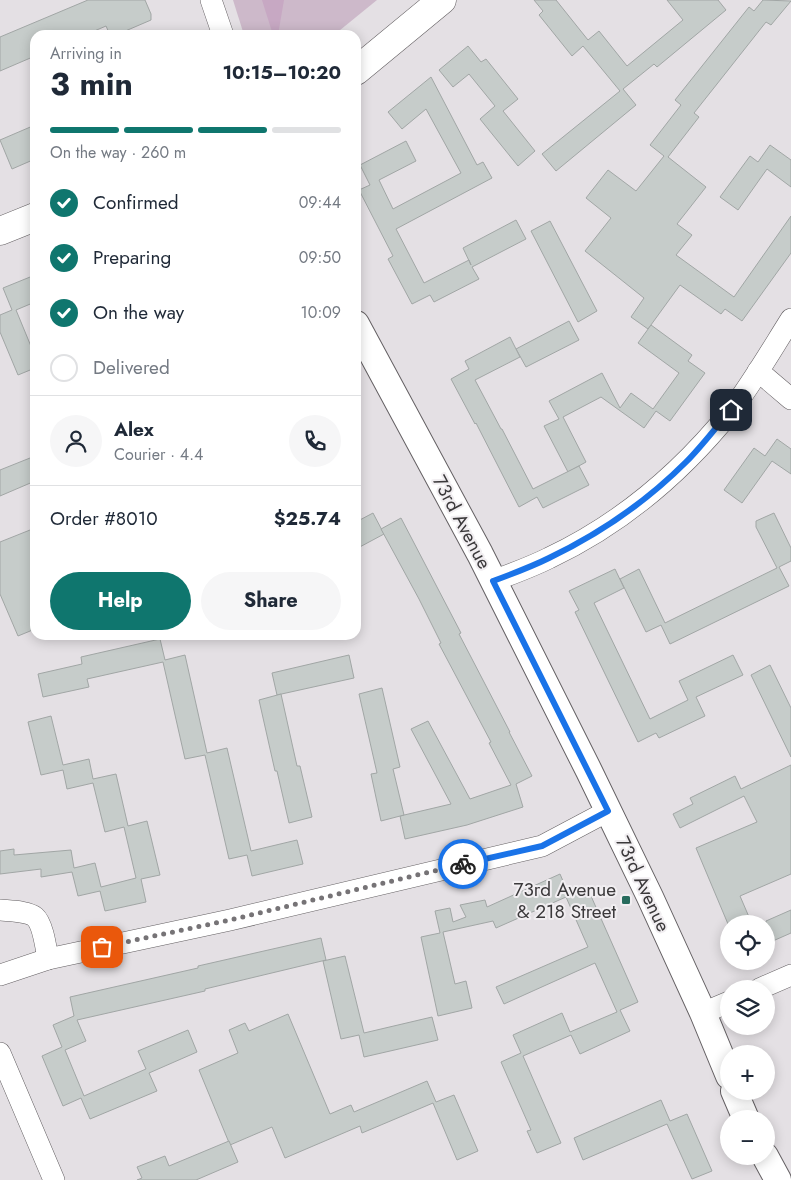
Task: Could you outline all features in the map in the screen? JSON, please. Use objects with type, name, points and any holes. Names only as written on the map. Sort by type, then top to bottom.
[{"type":"main road","points":[[361,67],[442,0]]},
{"type":"main road","points":[[0,231],[30,219]]},
{"type":"street","points":[[211,0],[221,30]]},
{"type":"street","points":[[493,581],[548,558],[586,538],[646,497],[686,461],[731,410],[791,319]]},
{"type":"street","name":"73rd Avenue","points":[[361,333],[475,545],[608,811],[720,1055]]},
{"type":"street","points":[[758,371],[791,399]]},
{"type":"street","points":[[0,975],[48,959],[230,920],[542,846],[608,811]]},
{"type":"street","points":[[0,910],[25,912],[35,916],[41,926],[48,959]]},
{"type":"street","points":[[775,982],[791,975]]},
{"type":"street","points":[[702,1013],[720,1006]]},
{"type":"street","points":[[0,1053],[54,1180]]},
{"type":"street","points":[[770,1165],[778,1180]]},
{"type":"shaded area","points":[[233,0],[377,0],[340,30],[242,30]]},
{"type":"shaded area","points":[[262,0],[284,0],[279,30],[271,30]]},
{"type":"building","points":[[88,0],[145,0],[151,14],[151,20],[128,30],[108,30],[106,26],[97,30],[30,30],[30,58],[0,71],[0,37]]},
{"type":"building","points":[[534,0],[556,0],[588,40],[599,31],[627,66],[683,20],[667,0],[718,0],[726,10],[657,67],[654,64],[623,89],[636,105],[556,171],[542,154],[620,91],[583,46],[572,56],[539,15],[543,11]]},
{"type":"building","points":[[763,0],[791,1],[771,25],[766,22],[694,113],[699,117],[668,157],[706,187],[677,224],[692,235],[676,255],[734,297],[791,216],[791,253],[742,321],[725,309],[721,314],[680,285],[648,329],[631,317],[644,298],[585,251],[611,218],[586,198],[608,170],[636,191],[664,156],[650,145],[681,105],[675,100],[749,7],[754,11]]},
{"type":"building","points":[[468,46],[481,62],[486,59],[518,99],[503,111],[535,151],[518,166],[480,119],[495,106],[469,74],[453,87],[439,70]]},
{"type":"building","points":[[431,77],[477,165],[483,162],[492,178],[396,229],[424,283],[469,260],[463,248],[516,220],[526,239],[472,267],[479,279],[434,302],[430,295],[412,304],[388,259],[393,256],[361,194],[361,189],[370,185],[361,164],[406,141],[416,161],[379,180],[393,209],[461,173],[426,109],[402,129],[388,112]]},
{"type":"building","points":[[30,127],[30,161],[12,169],[0,140]]},
{"type":"building","points":[[770,145],[791,160],[791,187],[767,169],[738,210],[720,197],[750,156],[758,162]]},
{"type":"building","points":[[550,221],[597,311],[578,322],[531,231]]},
{"type":"building","points":[[30,277],[30,304],[16,310],[30,344],[30,370],[18,375],[0,332],[0,315],[12,310],[3,288]]},
{"type":"building","points":[[569,321],[579,340],[526,367],[516,349]]},
{"type":"building","points":[[651,325],[692,355],[688,361],[705,373],[670,421],[656,411],[644,428],[601,397],[563,417],[586,462],[568,472],[544,426],[559,419],[549,401],[602,373],[620,408],[631,393],[653,409],[679,373],[638,343]]},
{"type":"building","points":[[510,337],[520,357],[475,380],[533,489],[579,466],[589,485],[543,508],[537,497],[519,507],[451,379],[469,369],[465,361]]},
{"type":"building","points":[[777,439],[791,449],[791,474],[772,461],[742,503],[724,490],[754,448],[765,456]]},
{"type":"building","points":[[30,458],[30,483],[0,496],[0,470]]},
{"type":"building","points":[[373,513],[384,534],[361,546],[361,519]]},
{"type":"building","points":[[774,513],[791,548],[791,561],[779,567],[789,586],[670,644],[661,625],[646,632],[620,579],[639,569],[665,623],[777,568],[756,527],[756,521]]},
{"type":"building","points":[[401,518],[532,776],[516,784],[523,807],[467,825],[405,839],[400,816],[451,804],[411,729],[428,721],[470,799],[511,785],[489,743],[491,742],[439,644],[441,643],[419,599],[381,529]]},
{"type":"building","points":[[30,530],[30,631],[18,636],[0,594],[0,542]]},
{"type":"building","points":[[615,569],[624,588],[594,603],[650,719],[688,700],[679,681],[733,655],[743,675],[696,697],[705,716],[659,738],[656,733],[638,742],[575,612],[579,610],[569,591]]},
{"type":"building","points":[[156,640],[160,640],[165,660],[185,655],[207,753],[227,748],[251,851],[297,840],[303,864],[252,876],[247,855],[229,859],[205,755],[185,759],[163,662],[87,679],[89,687],[43,697],[38,674],[82,664],[81,657]]},
{"type":"building","points":[[349,655],[354,678],[277,695],[272,673]]},
{"type":"building","points":[[770,665],[791,708],[791,757],[751,675]]},
{"type":"building","points":[[382,688],[400,767],[393,769],[404,815],[381,821],[371,774],[377,773],[359,694]]},
{"type":"building","points":[[281,694],[297,766],[300,766],[312,817],[289,823],[259,700]]},
{"type":"building","points":[[51,716],[63,765],[89,759],[93,779],[116,774],[128,826],[147,821],[160,875],[141,879],[146,902],[105,911],[100,891],[78,896],[72,872],[41,877],[41,869],[0,874],[0,851],[14,849],[14,855],[71,850],[74,868],[95,863],[101,887],[136,878],[124,827],[105,832],[93,783],[67,789],[63,770],[41,775],[28,722]]},
{"type":"building","points":[[791,765],[791,874],[740,896],[748,915],[724,915],[696,848],[757,822],[744,796],[680,828],[673,814],[693,804],[690,798],[735,776],[741,789]]},
{"type":"building","points":[[560,874],[569,895],[587,887],[638,1002],[620,1010],[630,1031],[580,1054],[571,1035],[523,1056],[561,1143],[537,1153],[527,1131],[531,1130],[501,1062],[521,1053],[513,1035],[562,1013],[570,1032],[617,1012],[595,963],[504,1004],[496,987],[588,947],[566,897],[496,928],[493,921],[443,932],[455,984],[466,981],[472,1008],[438,1016],[421,937],[440,933],[435,911],[450,908],[453,922],[466,917],[460,905],[485,900],[487,907]]},
{"type":"building","points":[[791,910],[791,933],[775,940],[775,917]]},
{"type":"building","points":[[321,938],[326,960],[205,989],[205,991],[77,1020],[86,1041],[65,1050],[84,1096],[146,1069],[138,1051],[188,1030],[197,1052],[149,1073],[157,1091],[90,1119],[81,1098],[63,1106],[42,1056],[62,1047],[53,1025],[74,1016],[70,997]]},
{"type":"building","points":[[345,956],[364,1033],[432,1017],[438,1040],[364,1057],[359,1035],[341,1039],[323,961]]},
{"type":"building","points":[[288,1014],[330,1114],[351,1105],[354,1112],[427,1081],[436,1102],[454,1095],[478,1151],[457,1160],[433,1103],[362,1133],[360,1126],[285,1158],[272,1127],[230,1145],[199,1070],[238,1053],[229,1030],[245,1023],[249,1031]]},
{"type":"building","points":[[661,1100],[670,1121],[687,1114],[712,1171],[692,1179],[667,1124],[583,1160],[574,1138]]},
{"type":"building","points":[[229,1141],[238,1162],[196,1180],[137,1180],[142,1178],[137,1167],[165,1156],[169,1166]]},
{"type":"way so far","points":[[102,947],[230,920],[463,864]]},
{"type":"place","name":"73rd Avenue & 218 Street","points":[[626,900]]},
{"type":"route","points":[[463,864],[542,846],[608,811],[493,581],[548,558],[586,538],[626,512],[658,487],[686,461],[731,410]]}]
